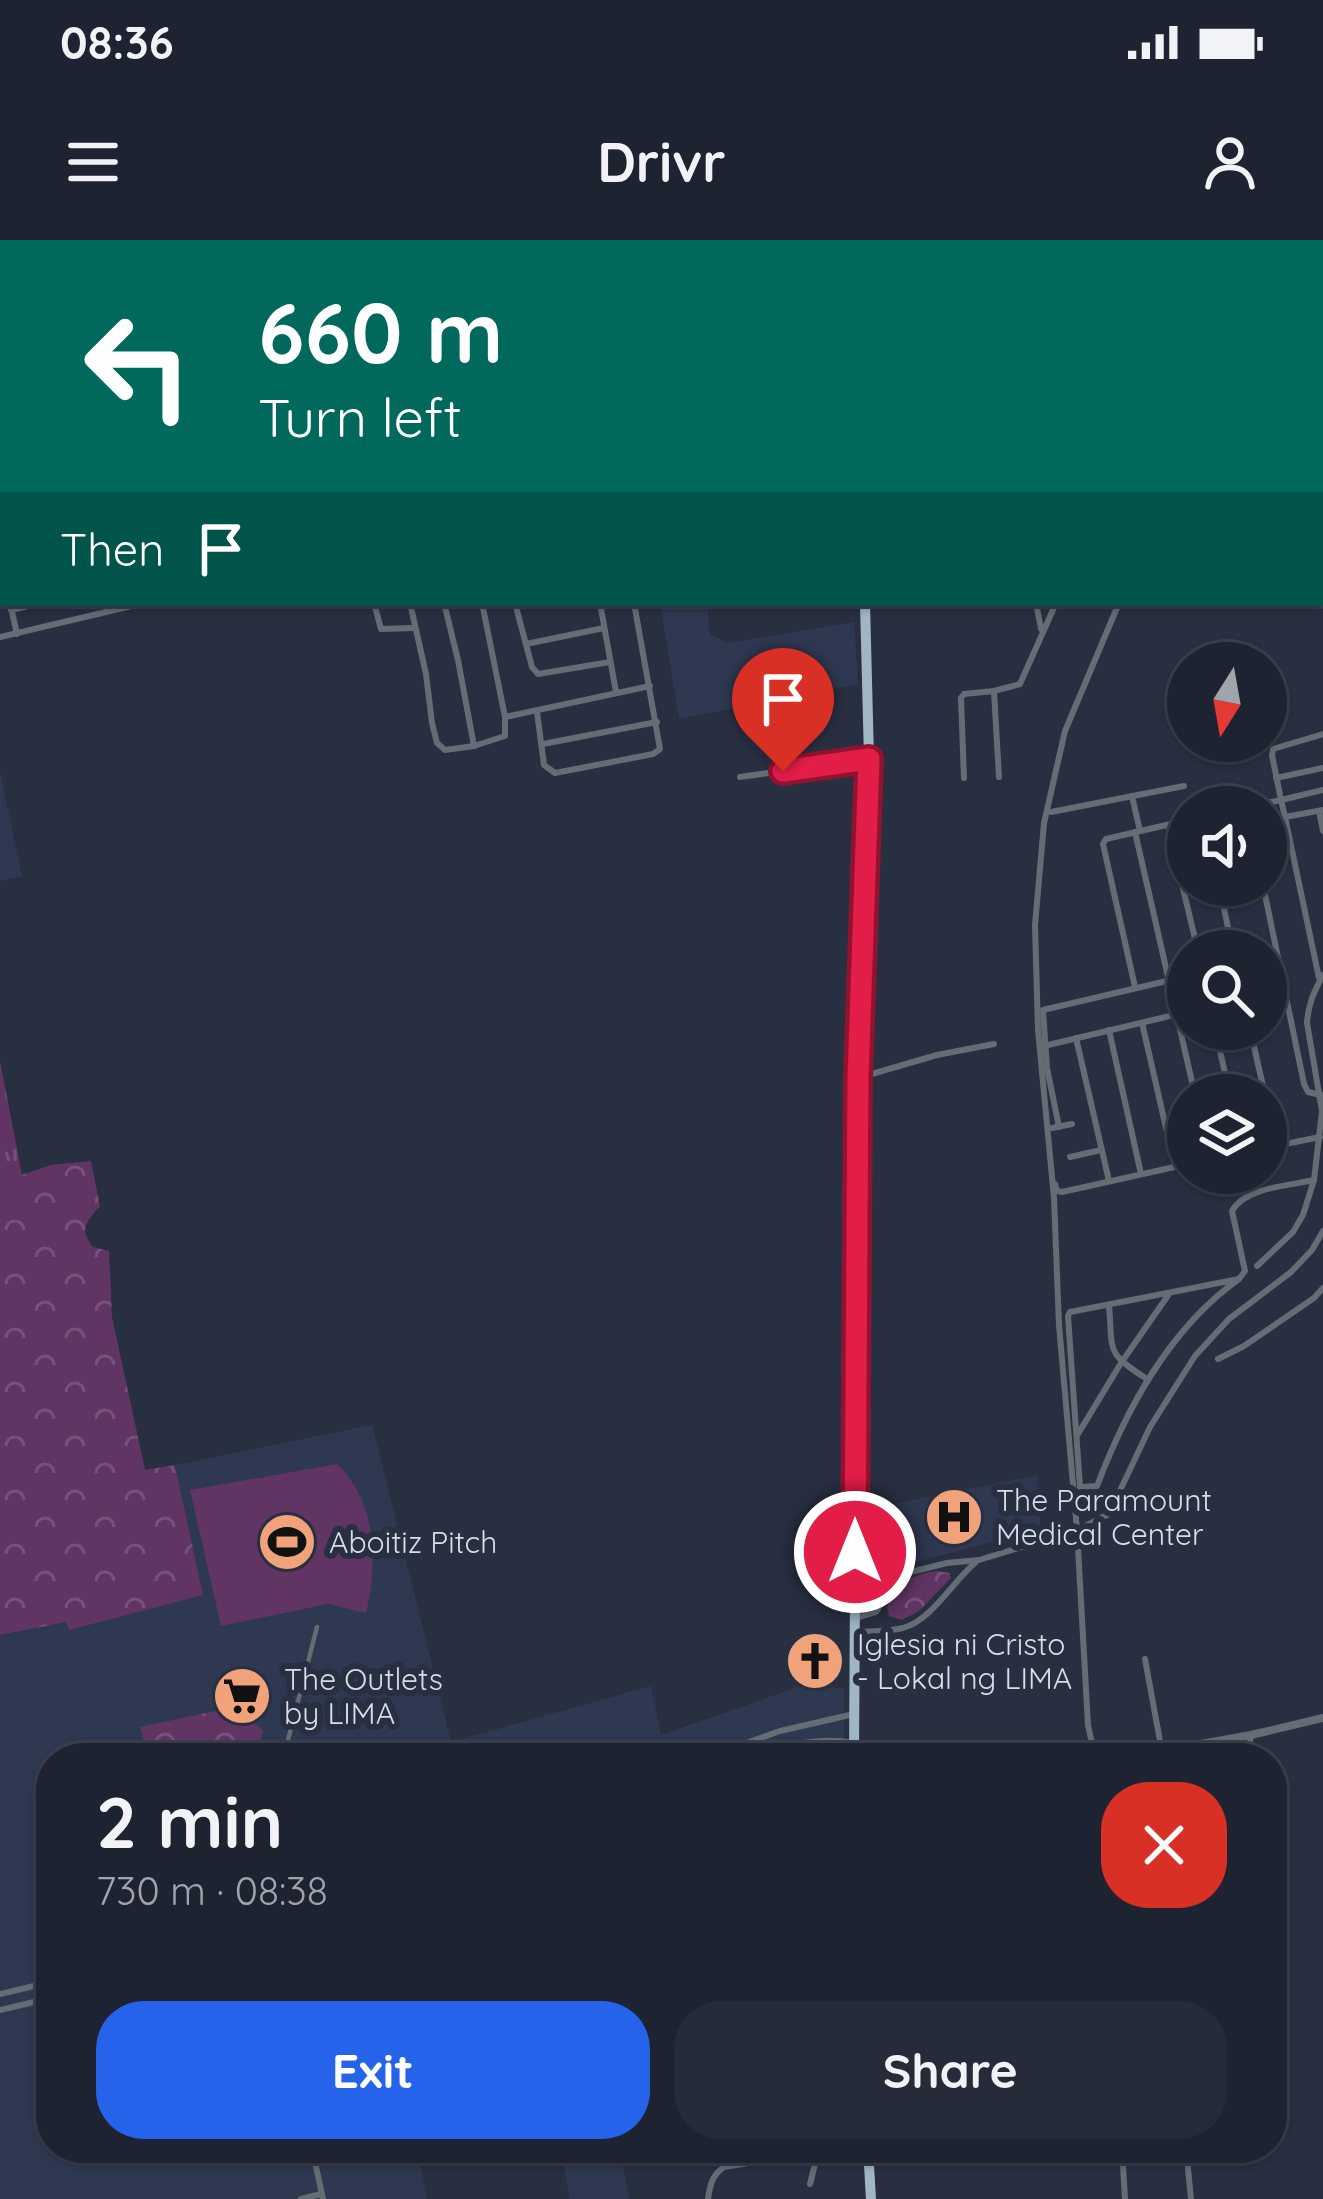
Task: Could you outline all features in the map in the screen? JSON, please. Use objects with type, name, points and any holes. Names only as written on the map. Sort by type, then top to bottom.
[{"type":"highway","points":[[854,1743],[858,1078],[869,759],[866,606]]},
{"type":"highway","points":[[869,2163],[871,2199]]},
{"type":"street","points":[[0,637],[132,606]]},
{"type":"street","points":[[375,606],[381,629],[414,628]]},
{"type":"street","points":[[410,606],[437,743],[445,750],[505,736],[483,606]]},
{"type":"street","points":[[445,606],[474,746]]},
{"type":"street","points":[[516,606],[532,668],[538,674],[610,662]]},
{"type":"street","points":[[600,606],[616,692]]},
{"type":"street","points":[[537,712],[544,765],[555,773],[660,749],[635,606]]},
{"type":"street","points":[[1037,606],[1042,633]]},
{"type":"street","points":[[964,778],[964,694],[1020,684],[1055,606]]},
{"type":"street","points":[[1092,1743],[1038,1030],[1035,925],[1044,823],[1065,730],[1118,606]]},
{"type":"street","points":[[11,607],[16,634]]},
{"type":"street","points":[[526,644],[604,628]]},
{"type":"street","points":[[505,717],[650,686]]},
{"type":"street","points":[[994,692],[999,777]]},
{"type":"street","points":[[542,744],[657,722]]},
{"type":"street","points":[[1278,786],[1273,749],[1323,734]]},
{"type":"street","points":[[740,777],[869,759]]},
{"type":"street","points":[[1276,778],[1323,768]]},
{"type":"street","points":[[1052,812],[1167,789]]},
{"type":"street","points":[[1287,799],[1323,790]]},
{"type":"street","points":[[1132,796],[1167,962]]},
{"type":"street","points":[[1287,817],[1321,810],[1323,831]]},
{"type":"street","points":[[1135,987],[1103,844],[1106,839],[1167,825]]},
{"type":"street","points":[[1257,1266],[1293,1232],[1303,1215],[1320,1137],[1321,1095],[1307,1023],[1322,978],[1287,826]]},
{"type":"street","points":[[1072,1124],[1056,1127],[1044,1008],[1167,981]]},
{"type":"street","points":[[1287,994],[1304,1084],[1308,1092],[1321,1095]]},
{"type":"street","points":[[1045,1046],[1167,1017]]},
{"type":"street","points":[[1142,1023],[1167,1132]]},
{"type":"street","points":[[1293,1026],[1307,1023]]},
{"type":"street","points":[[1109,1030],[1141,1174]]},
{"type":"street","points":[[1076,1038],[1109,1181]]},
{"type":"street","points":[[858,1078],[994,1044]]},
{"type":"street","points":[[1287,1144],[1320,1137]]},
{"type":"street","points":[[1070,1156],[1101,1150]]},
{"type":"street","points":[[1054,1169],[1055,1186],[1061,1192],[1167,1169]]},
{"type":"street","points":[[1239,1279],[1074,1310],[1068,1316],[1080,1487],[1095,1488],[1148,1379],[1181,1333],[1215,1296],[1239,1279],[1245,1271],[1232,1211],[1235,1204],[1250,1195],[1314,1180]]},
{"type":"street","points":[[855,1618],[876,1612],[905,1574],[979,1560],[1077,1530],[1109,1514],[1150,1427],[1196,1356],[1229,1319],[1291,1272],[1323,1232]]},
{"type":"street","points":[[1208,1284],[1215,1296]]},
{"type":"street","points":[[1076,1437],[1171,1292]]},
{"type":"street","points":[[1218,1359],[1320,1294]]},
{"type":"street","points":[[1109,1304],[1113,1353],[1148,1379]]},
{"type":"street","points":[[855,1633],[911,1625],[979,1560]]},
{"type":"street","points":[[287,1743],[317,1627]]},
{"type":"street","points":[[1145,1659],[1160,1743]]},
{"type":"street","points":[[747,1743],[854,1714]]},
{"type":"street","points":[[1209,1743],[1323,1718]]},
{"type":"street","points":[[1250,1743],[1251,1735]]},
{"type":"street","points":[[802,1743],[854,1743]]},
{"type":"street","points":[[0,1994],[36,1986]]},
{"type":"street","points":[[0,2010],[36,2002]]},
{"type":"street","points":[[301,2199],[322,2196],[315,2163]]},
{"type":"street","points":[[708,2199],[716,2172],[749,2163]]},
{"type":"street","points":[[811,2184],[816,2163]]},
{"type":"street","points":[[1123,2163],[1125,2199]]},
{"type":"street","points":[[1187,2163],[1191,2199]]},
{"type":"shaded area","points":[[660,606],[707,606],[710,634],[728,643],[854,622],[858,684],[679,719]]},
{"type":"shaded area","points":[[0,771],[22,876],[0,881]]},
{"type":"shaded area","points":[[372,1425],[451,1742],[651,1686],[661,1735],[798,1687],[844,1688],[844,1743],[36,1743],[36,2163],[420,2163],[427,2199],[0,2199],[0,1635],[67,1622],[68,1629],[203,1595],[175,1465]]},
{"type":"shaded area","name":"The Paramount Medical Center","points":[[1037,1475],[1041,1530],[867,1574],[868,1509]]},
{"type":"shaded area","points":[[563,2163],[622,2163],[630,2199],[570,2199]]},
{"type":"green space","points":[[0,1061],[22,1175],[0,1182]]},
{"type":"green space","points":[[91,1161],[100,1206],[85,1230],[93,1247],[109,1251],[112,1317],[145,1470],[175,1465],[203,1595],[69,1630],[66,1622],[0,1635],[0,1182],[51,1165]]},
{"type":"green space","name":"Aboitiz Pitch","points":[[337,1464],[360,1496],[371,1534],[366,1613],[328,1604],[221,1626],[190,1490]]},
{"type":"green space","points":[[906,1545],[909,1566],[867,1574],[867,1556]]},
{"type":"green space","points":[[938,1571],[951,1578],[919,1611],[902,1620],[889,1616],[887,1608],[900,1586],[920,1574]]},
{"type":"green space","points":[[234,1707],[263,1730],[260,1743],[145,1743],[140,1727]]},
{"type":"place","name":"The Paramount Medical Center","points":[[954,1517]]},
{"type":"place","name":"Aboitiz Pitch","points":[[287,1542]]},
{"type":"place","name":"Iglesia ni Cristo - Lokal ng LIMA","points":[[815,1661]]},
{"type":"place","name":"The Outlets by LIMA","points":[[242,1696]]},
{"type":"route","points":[[783,771],[869,759],[858,1078],[855,1552]]}]
